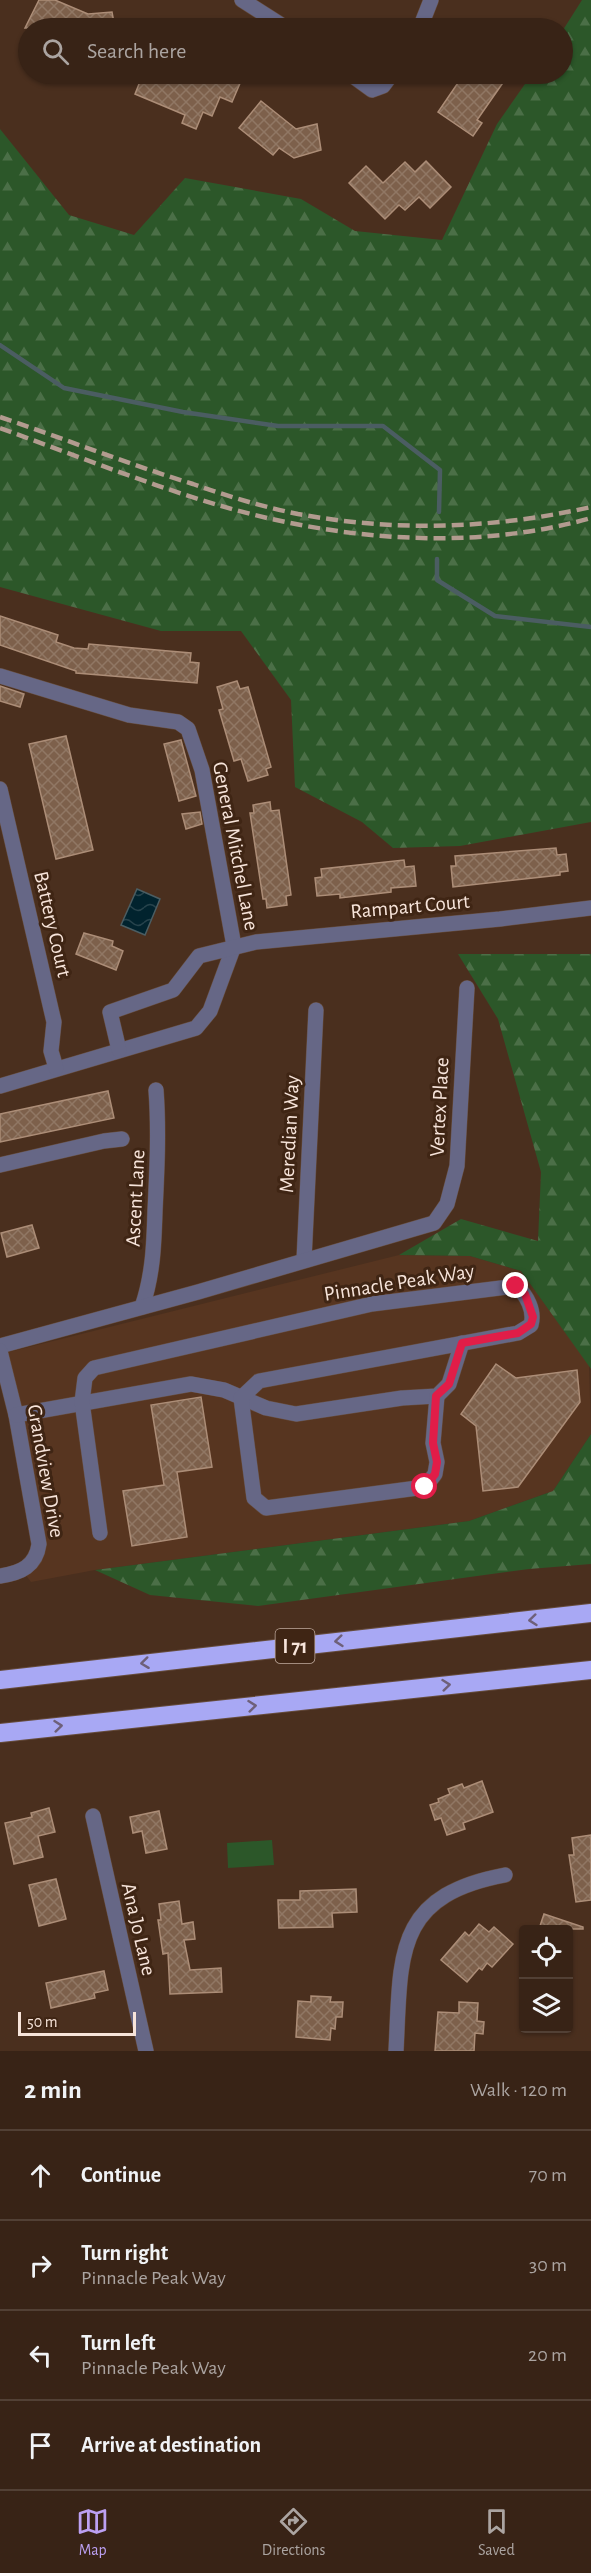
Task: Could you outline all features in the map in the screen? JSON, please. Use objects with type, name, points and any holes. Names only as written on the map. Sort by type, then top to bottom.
[{"type":"highway","name":"I 71","points":[[0,1680],[591,1613]]},
{"type":"highway","points":[[0,1732],[591,1670]]},
{"type":"street","points":[[242,0],[270,18]]},
{"type":"street","points":[[424,18],[431,0]]},
{"type":"street","points":[[364,84],[372,90],[384,84]]},
{"type":"street","name":"General Mitchel Lane","points":[[0,676],[129,716],[178,722],[188,729],[202,770],[234,946],[210,1011],[196,1028],[0,1086]]},
{"type":"street","name":"Battery Court","points":[[0,789],[54,1022],[51,1051],[56,1068]]},
{"type":"street","name":"Rampart Court","points":[[119,1050],[110,1012],[173,990],[199,956],[256,942],[591,908]]},
{"type":"street","name":"Vertex Place","points":[[434,1223],[447,1204],[457,1166],[467,988]]},
{"type":"street","name":"Meredian Way","points":[[304,1260],[316,1010]]},
{"type":"street","name":"Ascent Lane","points":[[142,1307],[150,1281],[153,1259],[159,1135],[156,1090]]},
{"type":"street","points":[[0,1165],[122,1139]]},
{"type":"street","name":"Pinnacle Peak Way","points":[[0,1346],[434,1223]]},
{"type":"street","name":"Pinnacle Peak Way","points":[[82,1402],[85,1378],[94,1368],[372,1304],[516,1286],[525,1294],[533,1317],[531,1324],[518,1333],[259,1381],[241,1398]]},
{"type":"street","points":[[16,1415],[191,1384],[224,1390],[266,1408],[296,1414],[402,1398],[436,1396],[449,1384],[462,1343]]},
{"type":"street","name":"Grandview Drive","points":[[0,1351],[16,1415],[39,1544],[38,1556],[32,1564],[22,1570],[0,1576]]},
{"type":"street","points":[[241,1398],[254,1498],[266,1508],[425,1487],[435,1474],[437,1462],[433,1443],[436,1396]]},
{"type":"street","points":[[82,1402],[100,1533]]},
{"type":"street","name":"Ana Jo Lane","points":[[93,1816],[146,2051]]},
{"type":"street","points":[[396,2051],[401,1968],[405,1944],[414,1927],[426,1909],[453,1889],[505,1875]]},
{"type":"shaded area","points":[[399,1255],[470,1256],[521,1271],[589,1365],[591,1434],[553,1491],[469,1521],[95,1570],[31,1582],[22,1570],[37,1556],[1,1354]]},
{"type":"green space","points":[[582,0],[591,0],[591,822],[460,846],[393,848],[362,822],[295,787],[291,700],[241,631],[161,631],[0,587],[0,129],[69,215],[134,235],[185,178],[301,199],[355,231],[442,240],[497,124],[525,84],[573,84],[573,18],[571,18]]},
{"type":"green space","points":[[458,954],[591,954],[591,1369],[521,1271],[470,1256],[399,1255],[461,1219],[538,1241],[541,1172],[498,1019]]},
{"type":"green space","points":[[591,1434],[591,1564],[529,1569],[258,1606],[150,1595],[95,1570],[469,1521],[553,1491]]},
{"type":"green space","points":[[272,1840],[274,1865],[228,1868],[227,1843]]},
{"type":"water","points":[[137,889],[160,899],[145,935],[121,925]]},
{"type":"building","points":[[39,0],[55,0],[88,14],[112,12],[113,18],[30,18]]},
{"type":"building","points":[[139,84],[240,84],[232,102],[220,97],[212,116],[203,112],[196,129],[182,123],[185,115],[135,94]]},
{"type":"building","points":[[457,84],[502,84],[477,120],[482,123],[473,136],[438,112]]},
{"type":"building","points":[[261,101],[296,129],[317,124],[321,150],[294,158],[279,148],[273,155],[239,128]]},
{"type":"building","points":[[426,161],[451,187],[430,208],[419,197],[405,210],[399,205],[385,219],[349,183],[366,166],[383,183],[405,162],[415,172]]},
{"type":"building","points":[[0,616],[58,635],[56,642],[74,648],[88,649],[89,644],[191,653],[190,662],[199,663],[197,683],[76,673],[76,671],[0,645]]},
{"type":"building","points":[[237,681],[240,689],[248,687],[271,767],[266,769],[268,775],[248,781],[241,759],[234,761],[219,710],[223,709],[217,687]]},
{"type":"building","points":[[0,686],[24,694],[20,707],[0,701]]},
{"type":"building","points":[[66,736],[93,850],[56,859],[29,744]]},
{"type":"building","points":[[181,740],[196,796],[179,801],[164,744]]},
{"type":"building","points":[[270,802],[271,811],[279,810],[291,895],[286,896],[287,905],[267,908],[266,899],[263,899],[250,813],[254,813],[253,805]]},
{"type":"building","points":[[200,812],[202,824],[186,829],[182,814]]},
{"type":"building","points":[[556,848],[557,855],[566,854],[568,871],[560,872],[560,875],[453,887],[451,866],[456,866],[455,856]]},
{"type":"building","points":[[404,860],[405,867],[414,866],[416,886],[391,888],[391,892],[340,898],[340,894],[317,896],[315,878],[322,877],[321,869]]},
{"type":"building","points":[[84,933],[113,941],[112,946],[123,951],[116,970],[76,954]]},
{"type":"building","points":[[108,1091],[114,1118],[0,1142],[0,1114]]},
{"type":"building","points":[[32,1225],[39,1248],[7,1257],[1,1233]]},
{"type":"building","points":[[496,1364],[516,1378],[577,1370],[580,1402],[518,1487],[483,1491],[476,1426],[461,1414]]},
{"type":"building","points":[[201,1397],[212,1467],[177,1472],[187,1537],[132,1546],[123,1491],[164,1485],[151,1405]]},
{"type":"building","points":[[482,1781],[493,1812],[463,1823],[465,1829],[447,1835],[441,1818],[435,1820],[430,1805],[450,1794],[448,1789],[462,1784],[464,1788]]},
{"type":"building","points":[[49,1808],[55,1832],[38,1836],[43,1857],[14,1864],[5,1823],[32,1817],[31,1813]]},
{"type":"building","points":[[159,1811],[167,1849],[146,1853],[142,1831],[133,1833],[130,1817]]},
{"type":"building","points":[[591,1835],[591,1900],[576,1902],[569,1855],[574,1855],[572,1838]]},
{"type":"building","points":[[56,1879],[66,1919],[39,1926],[29,1885]]},
{"type":"building","points":[[356,1889],[357,1912],[332,1913],[333,1927],[279,1928],[278,1900],[300,1900],[300,1891]]},
{"type":"building","points":[[179,1901],[182,1924],[193,1922],[195,1939],[184,1940],[190,1970],[221,1968],[222,1992],[170,1994],[168,1953],[163,1954],[158,1920],[161,1920],[159,1904]]},
{"type":"building","points":[[544,1914],[583,1927],[583,1929],[573,1929],[573,1925],[540,1925]]},
{"type":"building","points":[[479,1924],[489,1932],[494,1927],[513,1944],[492,1967],[487,1963],[482,1970],[479,1968],[467,1982],[441,1960],[465,1932],[469,1936]]},
{"type":"building","points":[[104,1971],[108,1990],[94,1993],[95,1998],[51,2008],[46,1983]]},
{"type":"building","points":[[311,1996],[331,1997],[330,2002],[343,2002],[342,2017],[336,2017],[335,2029],[331,2028],[330,2040],[296,2037],[298,2001],[311,2002]]},
{"type":"building","points":[[459,2002],[478,2003],[477,2021],[484,2022],[483,2034],[475,2033],[474,2051],[435,2051],[438,2012],[459,2013]]},
{"type":"waterway","points":[[0,345],[64,388],[183,412],[278,426],[383,426],[440,470],[439,512]]},
{"type":"waterway","points":[[437,559],[437,580],[495,616],[591,627]]},
{"type":"railway","points":[[0,417],[258,505],[335,520],[371,524],[445,526],[518,520],[591,507]]},
{"type":"railway","points":[[0,428],[135,478],[218,505],[309,527],[404,537],[452,538],[546,529],[591,518]]},
{"type":"route","points":[[425,1487],[435,1474],[437,1462],[433,1443],[436,1396],[449,1384],[462,1343],[518,1333],[531,1324],[533,1317],[525,1294],[516,1286]]}]
